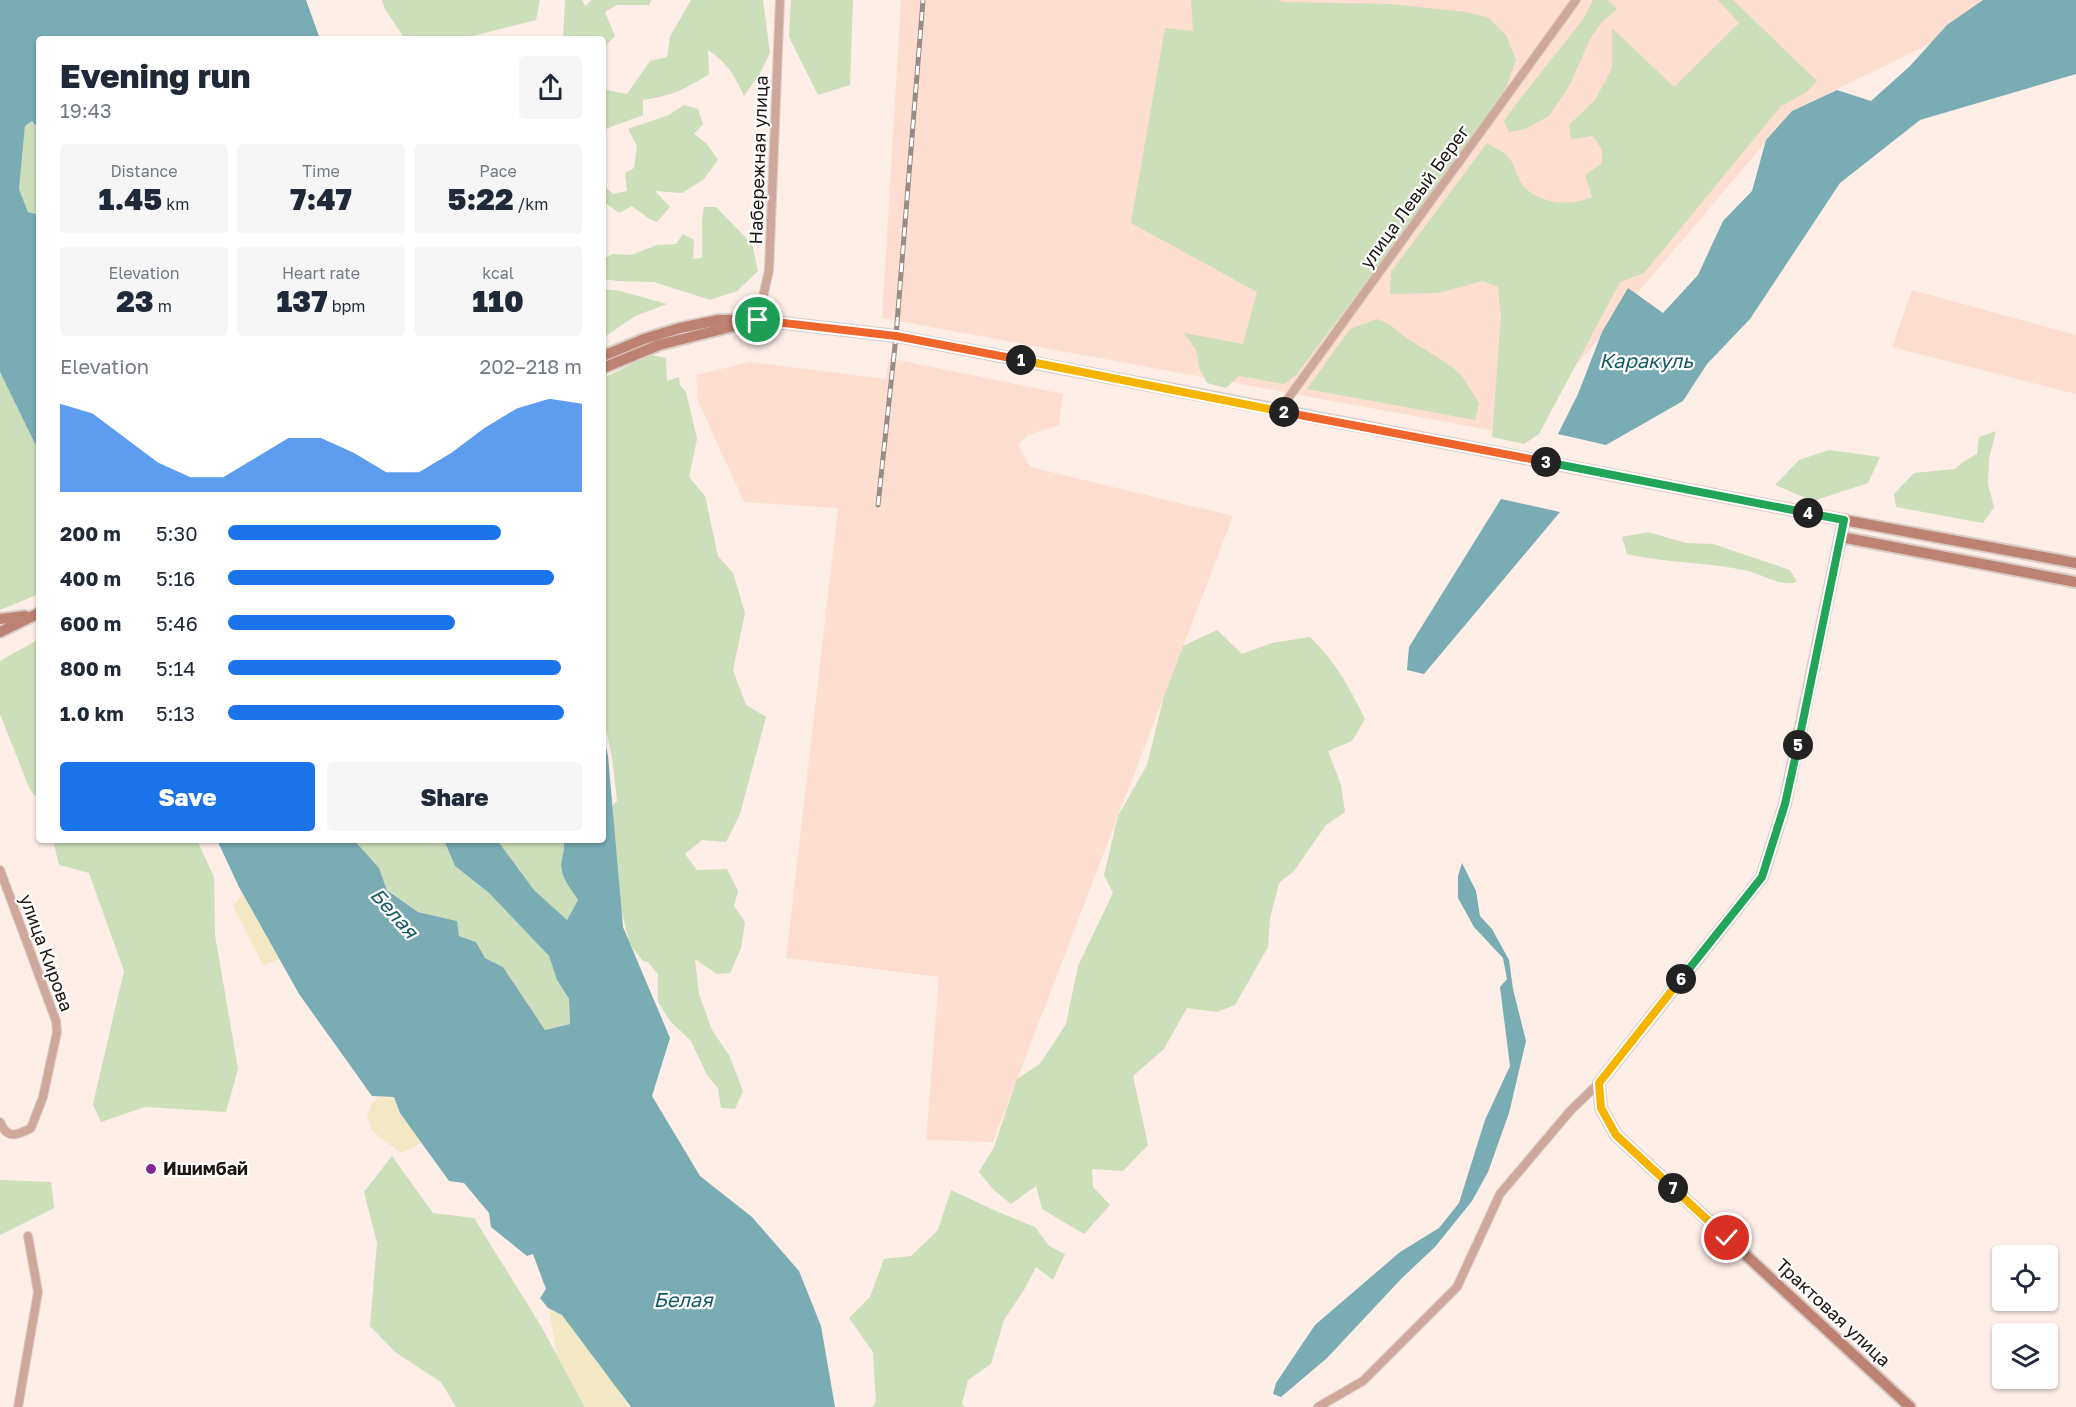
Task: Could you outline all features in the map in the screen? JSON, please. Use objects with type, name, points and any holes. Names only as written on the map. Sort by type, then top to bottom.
[{"type":"main road","points":[[606,355],[644,339],[718,320],[758,320],[896,336],[1844,520],[2076,562]]},
{"type":"main road","points":[[606,367],[659,345],[758,320]]},
{"type":"main road","points":[[1599,1083],[1762,877],[1785,804],[1844,520]]},
{"type":"main road","points":[[1841,537],[2076,582]]},
{"type":"main road","points":[[0,619],[36,614]]},
{"type":"main road","points":[[0,632],[36,615]]},
{"type":"main road","name":"Трактовая улица","points":[[1599,1083],[1601,1108],[1616,1135],[1910,1407]]},
{"type":"street","name":"Набережная улица","points":[[758,320],[769,270],[780,0]]},
{"type":"street","name":"улица Левый Берег","points":[[1279,411],[1576,0]]},
{"type":"street","name":"улица Кирова","points":[[0,870],[56,1021],[57,1032],[43,1097],[31,1128],[13,1135],[4,1131],[0,1122]]},
{"type":"street","points":[[1318,1407],[1363,1381],[1457,1287],[1500,1194],[1571,1110],[1599,1083]]},
{"type":"street","points":[[18,1407],[38,1292],[28,1236]]},
{"type":"shaded area","points":[[901,0],[2020,0],[1792,111],[1517,435],[882,318]]},
{"type":"shaded area","points":[[1912,290],[2076,335],[2076,394],[1892,347]]},
{"type":"shaded area","points":[[889,358],[1063,394],[1059,425],[1028,435],[1018,445],[1030,467],[1233,516],[993,1142],[926,1140],[939,977],[786,958],[838,508],[744,502],[698,401],[696,375],[750,362],[886,379]]},
{"type":"green space","points":[[382,0],[540,0],[536,20],[473,36],[403,36],[385,9]]},
{"type":"green space","points":[[565,0],[582,0],[585,6],[592,0],[651,0],[649,5],[617,5],[605,12],[615,36],[606,45],[606,36],[563,36]]},
{"type":"green space","points":[[691,0],[763,0],[770,53],[759,75],[744,96],[730,70],[708,50],[709,74],[678,91],[643,100],[643,115],[606,129],[606,90],[627,94],[650,61],[667,57],[670,37]]},
{"type":"green space","points":[[791,0],[853,0],[850,85],[818,95],[789,37]]},
{"type":"green space","points":[[1191,0],[1389,4],[1467,12],[1489,18],[1506,35],[1516,60],[1499,106],[1296,375],[1284,384],[1239,376],[1226,388],[1207,383],[1200,370],[1196,350],[1184,333],[1243,344],[1257,292],[1131,223],[1165,28],[1193,31]]},
{"type":"green space","points":[[1593,0],[1608,0],[1617,9],[1602,22],[1590,39],[1570,85],[1549,116],[1525,129],[1509,132],[1504,121],[1584,18]]},
{"type":"green space","points":[[1718,0],[1733,0],[1817,81],[1807,92],[1781,106],[1644,273],[1620,282],[1539,434],[1524,444],[1492,437],[1501,316],[1498,287],[1483,281],[1438,293],[1390,294],[1391,272],[1487,143],[1508,157],[1523,185],[1532,194],[1549,201],[1567,203],[1592,197],[1585,175],[1602,163],[1602,150],[1593,136],[1571,139],[1569,125],[1595,100],[1612,68],[1612,28],[1674,87],[1739,23]]},
{"type":"green space","points":[[684,105],[698,109],[703,124],[694,134],[707,144],[718,160],[704,179],[682,193],[655,191],[670,207],[657,222],[632,206],[619,213],[606,203],[606,188],[613,194],[627,191],[625,173],[634,168],[637,146],[628,129],[669,115]]},
{"type":"green space","points":[[32,121],[36,126],[36,214],[28,212],[19,189],[25,126]]},
{"type":"green space","points":[[704,207],[716,207],[752,244],[758,271],[737,291],[710,300],[654,282],[606,279],[606,258],[613,254],[631,255],[657,245],[676,244],[683,234],[694,240],[693,259],[702,258]]},
{"type":"green space","points":[[606,289],[667,304],[635,316],[606,336]]},
{"type":"green space","points":[[1377,319],[1389,324],[1462,376],[1479,403],[1475,420],[1307,389],[1350,329]]},
{"type":"green space","points":[[651,355],[666,358],[667,381],[679,377],[680,385],[686,392],[697,439],[689,477],[705,496],[718,556],[733,573],[745,613],[733,670],[746,705],[766,717],[740,814],[726,842],[702,840],[685,854],[697,870],[727,869],[738,891],[734,906],[745,922],[741,948],[730,973],[717,974],[695,959],[699,994],[712,1030],[729,1055],[743,1091],[735,1109],[721,1108],[718,1088],[707,1075],[691,1041],[670,1021],[658,1002],[658,974],[630,945],[622,913],[606,890],[604,843],[606,843],[606,811],[617,801],[606,728],[606,377]]},
{"type":"green space","points":[[0,372],[36,446],[36,595],[0,610]]},
{"type":"green space","points":[[1996,431],[1989,459],[1988,484],[1994,507],[1983,523],[1896,507],[1894,494],[1914,473],[1955,469],[1977,454],[1979,437]]},
{"type":"green space","points":[[1829,450],[1880,457],[1868,483],[1813,501],[1775,485],[1799,460]]},
{"type":"green space","points":[[1648,532],[1686,543],[1713,544],[1790,570],[1797,582],[1778,582],[1733,568],[1627,554],[1622,537]]},
{"type":"green space","points":[[1217,630],[1242,654],[1272,643],[1310,637],[1335,665],[1365,719],[1352,741],[1328,751],[1341,785],[1345,812],[1326,825],[1294,871],[1279,883],[1270,918],[1268,947],[1235,1005],[1217,1012],[1187,1008],[1164,1049],[1133,1076],[1148,1145],[1123,1171],[1092,1169],[1093,1187],[1110,1205],[1084,1234],[1042,1209],[1036,1186],[1011,1204],[994,1190],[979,1172],[994,1147],[1017,1079],[1040,1064],[1066,1024],[1078,966],[1113,893],[1104,875],[1118,816],[1147,765],[1164,696],[1183,646]]},
{"type":"green space","points":[[36,641],[36,797],[30,790],[0,714],[0,661]]},
{"type":"green space","points":[[54,843],[198,843],[214,877],[215,935],[238,1069],[226,1112],[145,1107],[101,1122],[93,1104],[124,971],[89,873],[59,865]]},
{"type":"green space","points":[[357,843],[445,843],[455,866],[489,893],[549,956],[557,980],[569,999],[570,1024],[545,1030],[503,967],[485,958],[476,942],[459,936],[457,921],[418,912],[387,889],[379,868]]},
{"type":"green space","points":[[499,843],[564,843],[561,869],[578,900],[567,921],[534,890]]},
{"type":"green space","points":[[392,1156],[433,1213],[474,1218],[541,1326],[585,1407],[456,1407],[441,1382],[395,1352],[370,1326],[377,1243],[364,1192]]},
{"type":"green space","points":[[0,1180],[51,1182],[54,1208],[0,1235]]},
{"type":"green space","points":[[951,1190],[1035,1227],[1049,1246],[1065,1254],[1053,1280],[1036,1267],[1004,1320],[991,1364],[968,1380],[962,1404],[965,1407],[872,1407],[876,1402],[873,1352],[849,1318],[870,1297],[884,1259],[911,1256],[938,1230]]},
{"type":"sand","points":[[243,895],[279,959],[263,965],[233,906]]},
{"type":"sand","points":[[378,1097],[394,1097],[400,1114],[422,1143],[401,1153],[372,1131],[367,1117],[371,1105]]},
{"type":"sand","points":[[549,1310],[560,1313],[579,1335],[598,1364],[611,1376],[628,1407],[585,1407],[557,1356]]},
{"type":"water","points":[[0,0],[306,0],[319,36],[36,36],[36,126],[32,121],[25,126],[19,189],[28,212],[36,214],[36,446],[0,372]]},
{"type":"water","name":"Каракуль","points":[[1983,0],[2076,0],[2076,74],[1920,120],[1840,183],[1750,319],[1707,364],[1683,401],[1606,445],[1558,434],[1578,394],[1602,332],[1628,288],[1663,313],[1698,275],[1723,221],[1752,191],[1766,140],[1792,111],[1837,90],[1871,101],[1910,66],[1947,25]]},
{"type":"water","points":[[1501,499],[1560,512],[1424,674],[1407,670],[1409,647]]},
{"type":"water","name":"Белая","points":[[606,747],[623,927],[670,1038],[652,1096],[700,1176],[752,1217],[799,1271],[821,1326],[835,1407],[631,1407],[562,1315],[548,1308],[540,1298],[546,1289],[533,1254],[527,1256],[491,1227],[489,1213],[464,1183],[449,1181],[400,1113],[394,1097],[372,1096],[299,994],[239,887],[218,843],[357,843],[379,868],[387,890],[418,912],[457,921],[459,936],[476,942],[485,958],[503,967],[545,1030],[570,1024],[569,999],[557,980],[549,956],[489,893],[455,866],[445,843],[499,843],[534,890],[567,920],[578,900],[561,869],[564,843],[606,843]]},
{"type":"water","points":[[1462,863],[1476,891],[1480,916],[1492,929],[1509,960],[1513,989],[1526,1041],[1509,1113],[1488,1172],[1472,1201],[1435,1247],[1402,1278],[1327,1358],[1281,1397],[1273,1394],[1276,1383],[1315,1325],[1400,1252],[1439,1228],[1459,1203],[1485,1120],[1510,1066],[1500,987],[1507,979],[1503,958],[1474,927],[1458,898],[1458,876]]},
{"type":"railway","points":[[878,505],[896,336],[923,0]]},
{"type":"place","name":"Ишимбай","points":[[151,1169]]},
{"type":"route","points":[[758,320],[896,336],[1844,520],[1785,804],[1762,877],[1599,1083],[1601,1108],[1616,1135],[1727,1238]]}]
